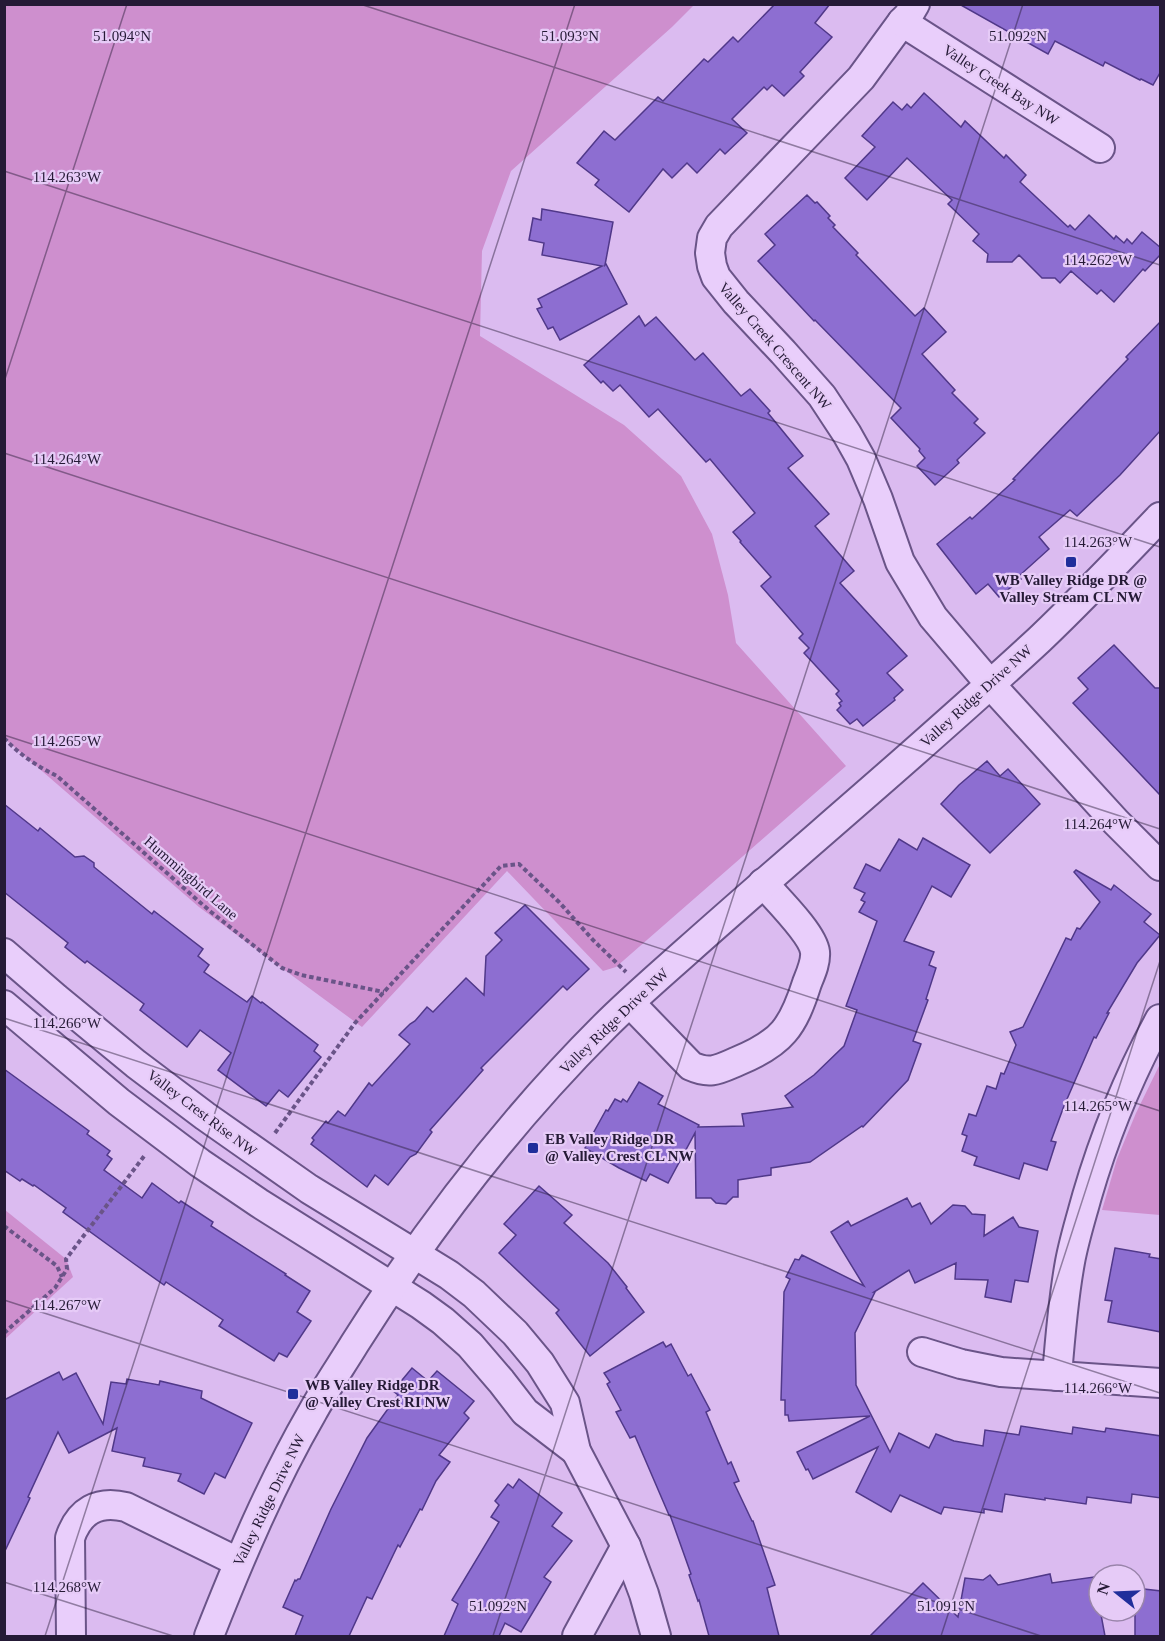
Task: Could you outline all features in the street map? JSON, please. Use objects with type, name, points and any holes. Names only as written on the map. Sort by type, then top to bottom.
[{"type":"street","name":"Valley Creek Bay NW","points":[[909,13],[1100,148]]},
{"type":"street","name":"Valley Creek Crescent NW","points":[[909,13],[861,78],[719,226],[712,238],[710,253],[716,278],[736,303],[822,396],[847,434],[861,459],[878,500],[900,562],[933,617],[990,684],[1116,822],[1161,866]]},
{"type":"street","name":"Valley Ridge Drive NW","points":[[209,1636],[238,1563],[311,1414],[413,1254],[513,1126],[605,1026],[763,883],[990,684],[1042,636],[1161,517]]},
{"type":"street","points":[[637,996],[691,1066],[701,1070],[718,1070],[759,1053],[781,1036],[801,1004],[814,963],[815,952],[809,936],[763,883]]},
{"type":"street","name":"Valley Crest Rise NW","points":[[4,953],[136,1064],[259,1155],[309,1189],[449,1275],[474,1294],[540,1363],[565,1402],[576,1451]]},
{"type":"street","points":[[4,1005],[119,1102],[200,1162],[259,1203],[421,1305],[470,1345],[525,1412],[576,1451],[626,1546],[644,1594],[656,1636]]},
{"type":"street","points":[[1057,1376],[1061,1322],[1070,1261],[1096,1165],[1116,1107],[1142,1052],[1161,1019]]},
{"type":"street","points":[[922,1352],[961,1364],[1001,1372],[1161,1383]]},
{"type":"street","points":[[71,1636],[70,1538],[78,1520],[95,1507],[116,1504],[126,1507],[238,1563]]},
{"type":"street","points":[[577,1636],[626,1546]]},
{"type":"path","name":"Hummingbird Lane","points":[[4,738],[41,768],[57,776],[211,912],[282,968],[302,975],[385,992]]},
{"type":"path","points":[[259,1155],[356,1023],[501,866],[519,864],[559,902],[593,940],[637,996]]},
{"type":"path","points":[[4,1333],[55,1288],[67,1269],[66,1259],[162,1133]]},
{"type":"path","points":[[4,1226],[57,1266],[62,1278]]},
{"type":"shaded area","points":[[5,4],[694,5],[511,171],[482,251],[480,336],[624,425],[681,476],[712,534],[728,595],[736,643],[846,766],[616,967],[603,971],[507,871],[362,1027],[199,907],[5,739]]},
{"type":"shaded area","points":[[1160,1064],[1160,1215],[1102,1210],[1117,1159]]},
{"type":"shaded area","points":[[5,1210],[66,1259],[73,1277],[5,1339]]},
{"type":"building","points":[[775,4],[830,4],[815,23],[832,37],[800,72],[804,76],[784,96],[772,85],[767,90],[764,87],[732,119],[747,133],[725,154],[720,149],[697,173],[687,163],[672,178],[663,169],[629,212],[595,185],[599,180],[577,163],[604,131],[615,140],[658,97],[663,101],[704,59],[708,62],[733,37],[738,42]]},
{"type":"building","points":[[959,4],[1161,4],[1161,71],[1153,85],[1105,62],[1103,66],[1055,41],[1048,54]]},
{"type":"building","points":[[924,93],[961,127],[965,121],[1004,158],[1006,155],[1026,175],[1020,182],[1068,227],[1070,225],[1075,230],[1089,215],[1114,239],[1116,236],[1124,243],[1127,239],[1132,244],[1142,232],[1161,248],[1161,254],[1145,271],[1143,269],[1114,302],[1101,290],[1097,294],[1071,271],[1060,283],[1055,278],[1042,278],[1019,255],[1012,262],[987,262],[988,254],[973,241],[979,234],[948,204],[952,200],[907,158],[867,200],[845,178],[875,147],[862,136],[893,102],[902,110],[907,104],[911,108]]},
{"type":"building","points":[[807,195],[830,216],[828,218],[835,225],[833,227],[858,253],[856,255],[915,316],[924,308],[946,332],[922,354],[955,390],[952,393],[978,419],[974,423],[985,433],[957,460],[959,463],[935,485],[917,466],[925,458],[919,451],[920,449],[891,418],[901,408],[758,261],[775,245],[765,234]]},
{"type":"building","points":[[542,209],[613,222],[605,265],[627,304],[560,340],[553,327],[548,329],[537,309],[542,307],[538,299],[602,266],[542,255],[544,243],[529,240],[533,218],[541,220]]},
{"type":"building","points":[[639,316],[645,326],[656,317],[695,360],[703,353],[741,396],[750,389],[770,411],[768,413],[803,456],[788,468],[829,514],[815,526],[854,571],[840,583],[907,656],[887,673],[903,690],[894,698],[895,700],[863,726],[857,719],[850,724],[837,710],[842,701],[836,694],[839,691],[804,653],[809,648],[799,638],[803,634],[761,586],[771,577],[733,532],[755,513],[710,459],[706,462],[658,409],[649,417],[620,385],[613,391],[603,381],[601,383],[584,365]]},
{"type":"building","points":[[1161,321],[1161,430],[1120,475],[1077,516],[1070,510],[1039,537],[1049,549],[1019,576],[1021,579],[999,597],[988,584],[976,594],[937,544],[970,517],[972,519],[1015,480],[1013,479],[1128,359],[1126,357]]},
{"type":"building","points":[[1114,645],[1155,688],[1161,688],[1161,796],[1073,703],[1088,689],[1078,678]]},
{"type":"building","points":[[987,761],[1000,776],[1008,769],[1040,804],[990,853],[941,804]]},
{"type":"building","points":[[4,804],[38,831],[40,828],[75,857],[84,856],[94,863],[94,867],[152,914],[154,911],[203,949],[198,956],[209,965],[204,972],[247,1002],[252,996],[262,1002],[318,1045],[314,1051],[321,1057],[288,1097],[279,1090],[266,1106],[218,1070],[231,1053],[200,1030],[187,1047],[140,1010],[144,1004],[65,947],[68,943],[4,892]]},
{"type":"building","points":[[923,838],[970,865],[951,897],[932,886],[904,941],[934,952],[929,965],[936,968],[926,999],[928,1000],[913,1041],[921,1044],[908,1080],[863,1127],[810,1162],[771,1168],[771,1175],[738,1180],[738,1197],[733,1197],[726,1204],[716,1203],[711,1198],[696,1198],[695,1133],[668,1183],[650,1174],[646,1181],[585,1148],[606,1110],[608,1111],[615,1099],[621,1102],[623,1099],[627,1102],[639,1082],[663,1096],[658,1104],[699,1125],[698,1127],[744,1126],[742,1114],[793,1107],[785,1096],[814,1075],[844,1046],[857,1010],[846,1006],[877,921],[859,912],[865,902],[861,900],[865,893],[854,888],[866,864],[880,871],[899,839],[917,850]]},
{"type":"building","points":[[1076,870],[1111,890],[1114,885],[1151,914],[1144,922],[1160,935],[1137,963],[1107,1013],[1109,1013],[1096,1038],[1094,1037],[1051,1141],[1056,1142],[1047,1170],[1024,1163],[1019,1179],[974,1165],[977,1157],[962,1151],[967,1136],[962,1134],[969,1114],[976,1116],[987,1086],[996,1089],[1001,1073],[1004,1074],[1016,1045],[1010,1032],[1023,1027],[1066,938],[1071,940],[1077,928],[1080,929],[1100,902],[1074,872]]},
{"type":"building","points":[[525,905],[589,969],[567,990],[563,986],[481,1068],[483,1070],[430,1130],[432,1132],[416,1154],[410,1157],[388,1185],[375,1175],[367,1187],[311,1144],[314,1140],[312,1138],[338,1111],[345,1116],[369,1083],[372,1086],[410,1044],[399,1035],[427,1007],[433,1012],[466,978],[484,995],[486,956],[502,940],[495,933]]},
{"type":"building","points":[[4,1069],[89,1131],[87,1134],[110,1151],[107,1155],[112,1159],[104,1170],[142,1198],[152,1183],[179,1203],[181,1201],[213,1222],[211,1226],[310,1291],[297,1312],[311,1321],[287,1357],[279,1353],[274,1361],[219,1326],[223,1320],[166,1282],[164,1285],[133,1263],[63,1212],[66,1208],[34,1185],[22,1179],[20,1181],[4,1170]]},
{"type":"building","points":[[539,1186],[572,1215],[564,1223],[608,1263],[644,1312],[590,1356],[556,1313],[559,1310],[499,1253],[516,1235],[504,1224]]},
{"type":"building","points":[[907,1198],[912,1207],[920,1203],[931,1224],[953,1205],[965,1206],[972,1214],[985,1215],[984,1236],[1013,1217],[1019,1227],[1038,1231],[1028,1282],[1015,1280],[1011,1302],[985,1297],[988,1280],[955,1279],[956,1263],[915,1283],[909,1270],[874,1292],[855,1333],[856,1385],[890,1452],[899,1433],[929,1448],[936,1434],[954,1441],[983,1446],[985,1430],[1019,1435],[1021,1426],[1072,1434],[1073,1427],[1105,1432],[1106,1428],[1161,1436],[1161,1498],[1132,1494],[1131,1503],[1087,1497],[1086,1504],[1005,1494],[1002,1512],[984,1509],[984,1513],[944,1507],[941,1514],[900,1495],[891,1512],[856,1492],[878,1447],[813,1479],[797,1452],[870,1416],[789,1421],[788,1415],[785,1415],[785,1400],[781,1400],[784,1292],[790,1279],[786,1277],[795,1259],[799,1260],[802,1255],[864,1286],[831,1232],[848,1221],[851,1226]]},
{"type":"building","points":[[1115,1248],[1150,1254],[1149,1257],[1161,1259],[1161,1332],[1108,1322],[1112,1301],[1105,1300]]},
{"type":"building","points":[[663,1342],[666,1347],[671,1344],[688,1376],[691,1374],[710,1410],[706,1412],[728,1464],[731,1462],[739,1481],[734,1483],[753,1521],[775,1585],[767,1588],[779,1636],[709,1636],[689,1575],[691,1574],[670,1515],[635,1436],[630,1438],[616,1412],[621,1410],[607,1384],[610,1382],[604,1373]]},
{"type":"building","points":[[412,1368],[428,1381],[437,1371],[474,1401],[464,1413],[469,1418],[439,1455],[450,1462],[436,1481],[400,1547],[398,1545],[372,1599],[367,1597],[349,1636],[295,1636],[303,1616],[283,1607],[295,1580],[300,1579],[331,1509],[367,1438],[398,1395],[393,1391]]},
{"type":"building","points":[[59,1372],[63,1380],[76,1373],[103,1424],[111,1382],[126,1384],[127,1379],[159,1385],[160,1381],[202,1391],[201,1398],[252,1423],[225,1478],[215,1473],[204,1494],[178,1481],[181,1474],[143,1466],[145,1458],[112,1451],[117,1428],[69,1453],[58,1432],[4,1553],[4,1400]]},
{"type":"building","points":[[519,1479],[562,1513],[552,1526],[572,1541],[544,1577],[551,1582],[521,1632],[505,1623],[499,1636],[444,1636],[458,1604],[452,1600],[499,1522],[491,1517],[499,1505],[495,1501],[508,1484],[513,1488]]},
{"type":"building","points":[[1050,1574],[1052,1583],[1087,1578],[1087,1623],[1103,1623],[1105,1636],[870,1636],[923,1583],[958,1617],[965,1578],[983,1580],[990,1575],[998,1585]]},
{"type":"building","points":[[1147,1589],[1161,1591],[1161,1636],[1135,1636],[1135,1623],[1147,1623]]},
{"type":"place","name":"WB Valley Ridge DR @ Valley Stream CL NW","points":[[1071,562]]},
{"type":"place","name":"EB Valley Ridge DR @ Valley Crest CL NW","points":[[533,1148]]},
{"type":"place","name":"WB Valley Ridge DR @ Valley Crest RI NW","points":[[293,1394]]}]
